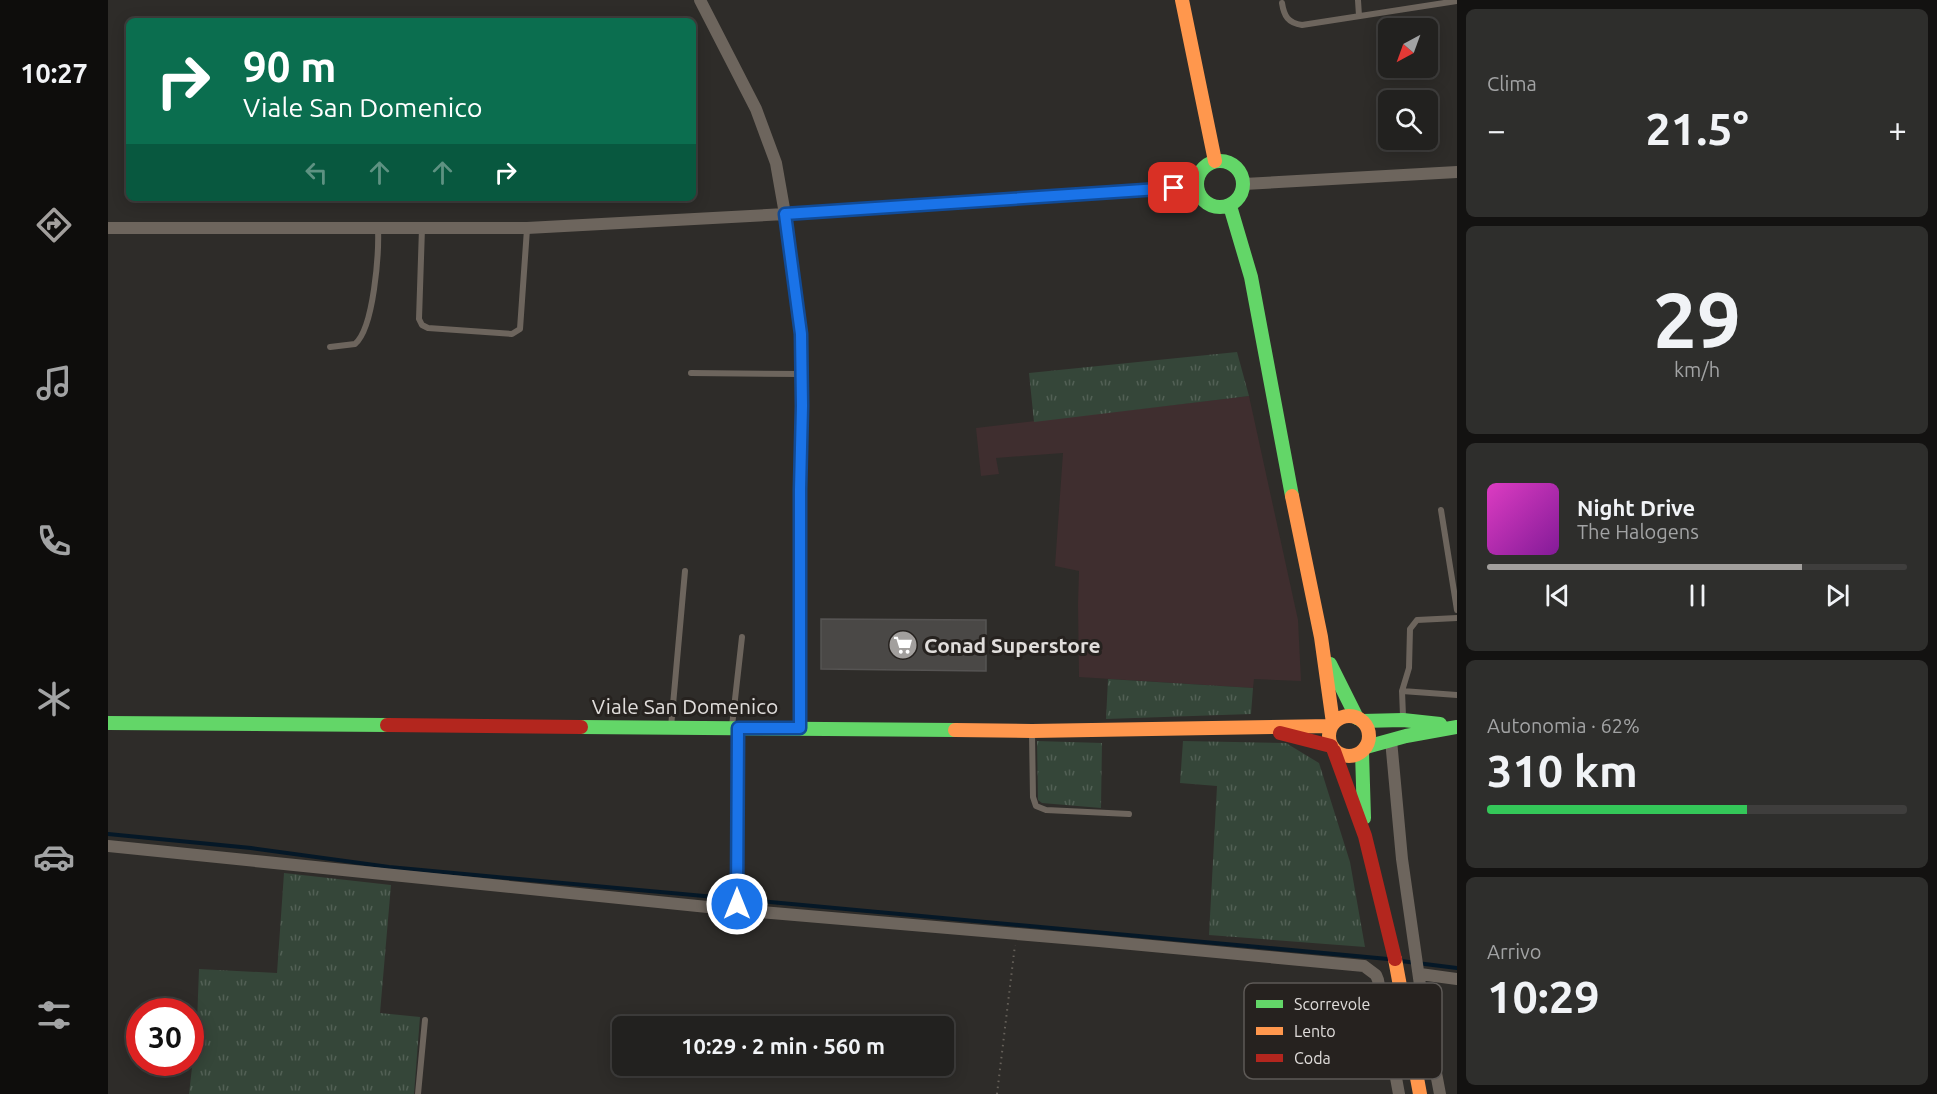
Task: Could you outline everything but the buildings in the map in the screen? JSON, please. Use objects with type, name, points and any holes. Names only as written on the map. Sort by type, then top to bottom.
[{"type":"main road","points":[[1182,0],[1215,161]]},
{"type":"main road","points":[[1215,161],[1229,162],[1235,166],[1243,177],[1244,184],[1240,197],[1230,206],[1216,207],[1209,205],[1199,194],[1197,187],[1199,174],[1203,168],[1215,161]]},
{"type":"main road","points":[[1230,206],[1251,277],[1288,479],[1324,652],[1332,725],[1328,736],[1365,836],[1399,983]]},
{"type":"main road","points":[[1324,652],[1360,720],[1368,730],[1369,736],[1364,749],[1365,836]]},
{"type":"main road","points":[[1332,725],[1344,717],[1360,720],[1422,721],[1456,728]]},
{"type":"main road","name":"Viale San Domenico","points":[[108,723],[1032,731],[1332,725]]},
{"type":"main road","name":"Viale San Domenico","points":[[1261,728],[1333,749]]},
{"type":"main road","points":[[1333,749],[1345,757],[1357,755],[1364,749],[1391,740],[1456,728]]},
{"type":"main road","points":[[1417,1079],[1420,1094]]},
{"type":"street","points":[[700,0],[756,109],[776,163],[785,214],[801,334],[800,728]]},
{"type":"street","points":[[1244,184],[1457,172]]},
{"type":"street","points":[[108,228],[527,228],[1197,187]]},
{"type":"street","points":[[735,728],[737,902]]},
{"type":"street","points":[[1391,740],[1402,859],[1421,983]]},
{"type":"street","points":[[108,846],[737,902],[1016,934],[1364,966],[1376,975],[1379,983]]},
{"type":"street","points":[[1419,966],[1457,979]]},
{"type":"street","points":[[1396,1079],[1399,1094]]},
{"type":"street","points":[[1437,1079],[1440,1094]]},
{"type":"lane","points":[[1358,0],[1359,16]]},
{"type":"lane","points":[[1282,3],[1287,19],[1293,24],[1302,25],[1457,1]]},
{"type":"lane","points":[[330,347],[355,344],[364,334],[375,284],[379,245],[378,228]]},
{"type":"lane","points":[[422,228],[419,319],[422,325],[428,328],[512,334],[520,329],[527,228]]},
{"type":"lane","points":[[690,373],[801,374]]},
{"type":"lane","points":[[1441,510],[1457,610]]},
{"type":"lane","points":[[671,727],[685,571]]},
{"type":"lane","points":[[1403,720],[1402,691],[1408,668],[1410,628],[1417,620],[1457,618]]},
{"type":"lane","points":[[735,728],[742,637]]},
{"type":"lane","points":[[1402,691],[1457,695]]},
{"type":"lane","points":[[1032,731],[1033,797],[1036,806],[1046,810],[1129,814]]},
{"type":"lane","points":[[418,1094],[424,1020]]},
{"type":"path","points":[[997,1094],[1016,934]]},
{"type":"shaded area","points":[[1249,396],[1298,620],[1301,681],[1254,679],[1253,688],[1079,677],[1079,571],[1055,566],[1063,453],[996,458],[999,474],[981,476],[976,428]]},
{"type":"green space","points":[[1237,352],[1249,396],[1034,422],[1029,373]]},
{"type":"green space","points":[[1108,679],[1253,688],[1251,714],[1106,719]]},
{"type":"green space","points":[[1037,741],[1102,743],[1101,808],[1042,803],[1038,800]]},
{"type":"green space","points":[[1183,741],[1286,743],[1319,763],[1350,862],[1365,947],[1209,935],[1217,786],[1180,783]]},
{"type":"green space","points":[[284,873],[391,885],[380,1013],[420,1017],[414,1094],[189,1094],[191,1076],[204,1076],[204,998],[198,998],[199,969],[277,973]]},
{"type":"waterway","points":[[108,834],[251,848],[389,867],[1388,959]]},
{"type":"waterway","points":[[1401,961],[1457,968]]},
{"type":"traffic: fast","points":[[1220,161],[1229,162],[1237,167],[1242,175],[1243,184],[1242,193],[1237,201],[1229,206],[1220,207],[1211,206],[1203,201],[1198,193],[1197,184],[1198,175],[1203,167],[1211,162],[1220,161]]},
{"type":"traffic: fast","points":[[1230,206],[1251,277],[1292,496]]},
{"type":"traffic: fast","points":[[1330,664],[1357,718]]},
{"type":"traffic: fast","points":[[1362,721],[1403,720],[1440,724]]},
{"type":"traffic: fast","points":[[108,723],[387,725]]},
{"type":"traffic: fast","points":[[581,727],[955,730]]},
{"type":"traffic: fast","points":[[1366,747],[1406,736],[1457,727]]},
{"type":"traffic: fast","points":[[1362,752],[1364,818]]},
{"type":"traffic: slow","points":[[1182,0],[1215,161]]},
{"type":"traffic: slow","points":[[1292,496],[1321,637],[1333,723]]},
{"type":"traffic: slow","points":[[1349,716],[1357,717],[1363,722],[1368,728],[1369,736],[1368,744],[1363,750],[1357,755],[1349,756],[1341,755],[1335,750],[1330,744],[1329,736],[1330,728],[1335,722],[1341,717],[1349,716]]},
{"type":"traffic: slow","points":[[955,730],[1032,731],[1331,726]]},
{"type":"traffic: slow","points":[[1395,959],[1399,983]]},
{"type":"traffic: slow","points":[[1417,1079],[1420,1094]]},
{"type":"traffic: jam","points":[[387,725],[581,727]]},
{"type":"traffic: jam","points":[[1280,733],[1331,746]]},
{"type":"traffic: jam","points":[[1334,751],[1365,836],[1395,959]]},
{"type":"place","name":"Conad Superstore","points":[[903,645]]},
{"type":"route","points":[[737,904],[738,728],[800,728],[801,334],[785,214],[1174,188]]}]
